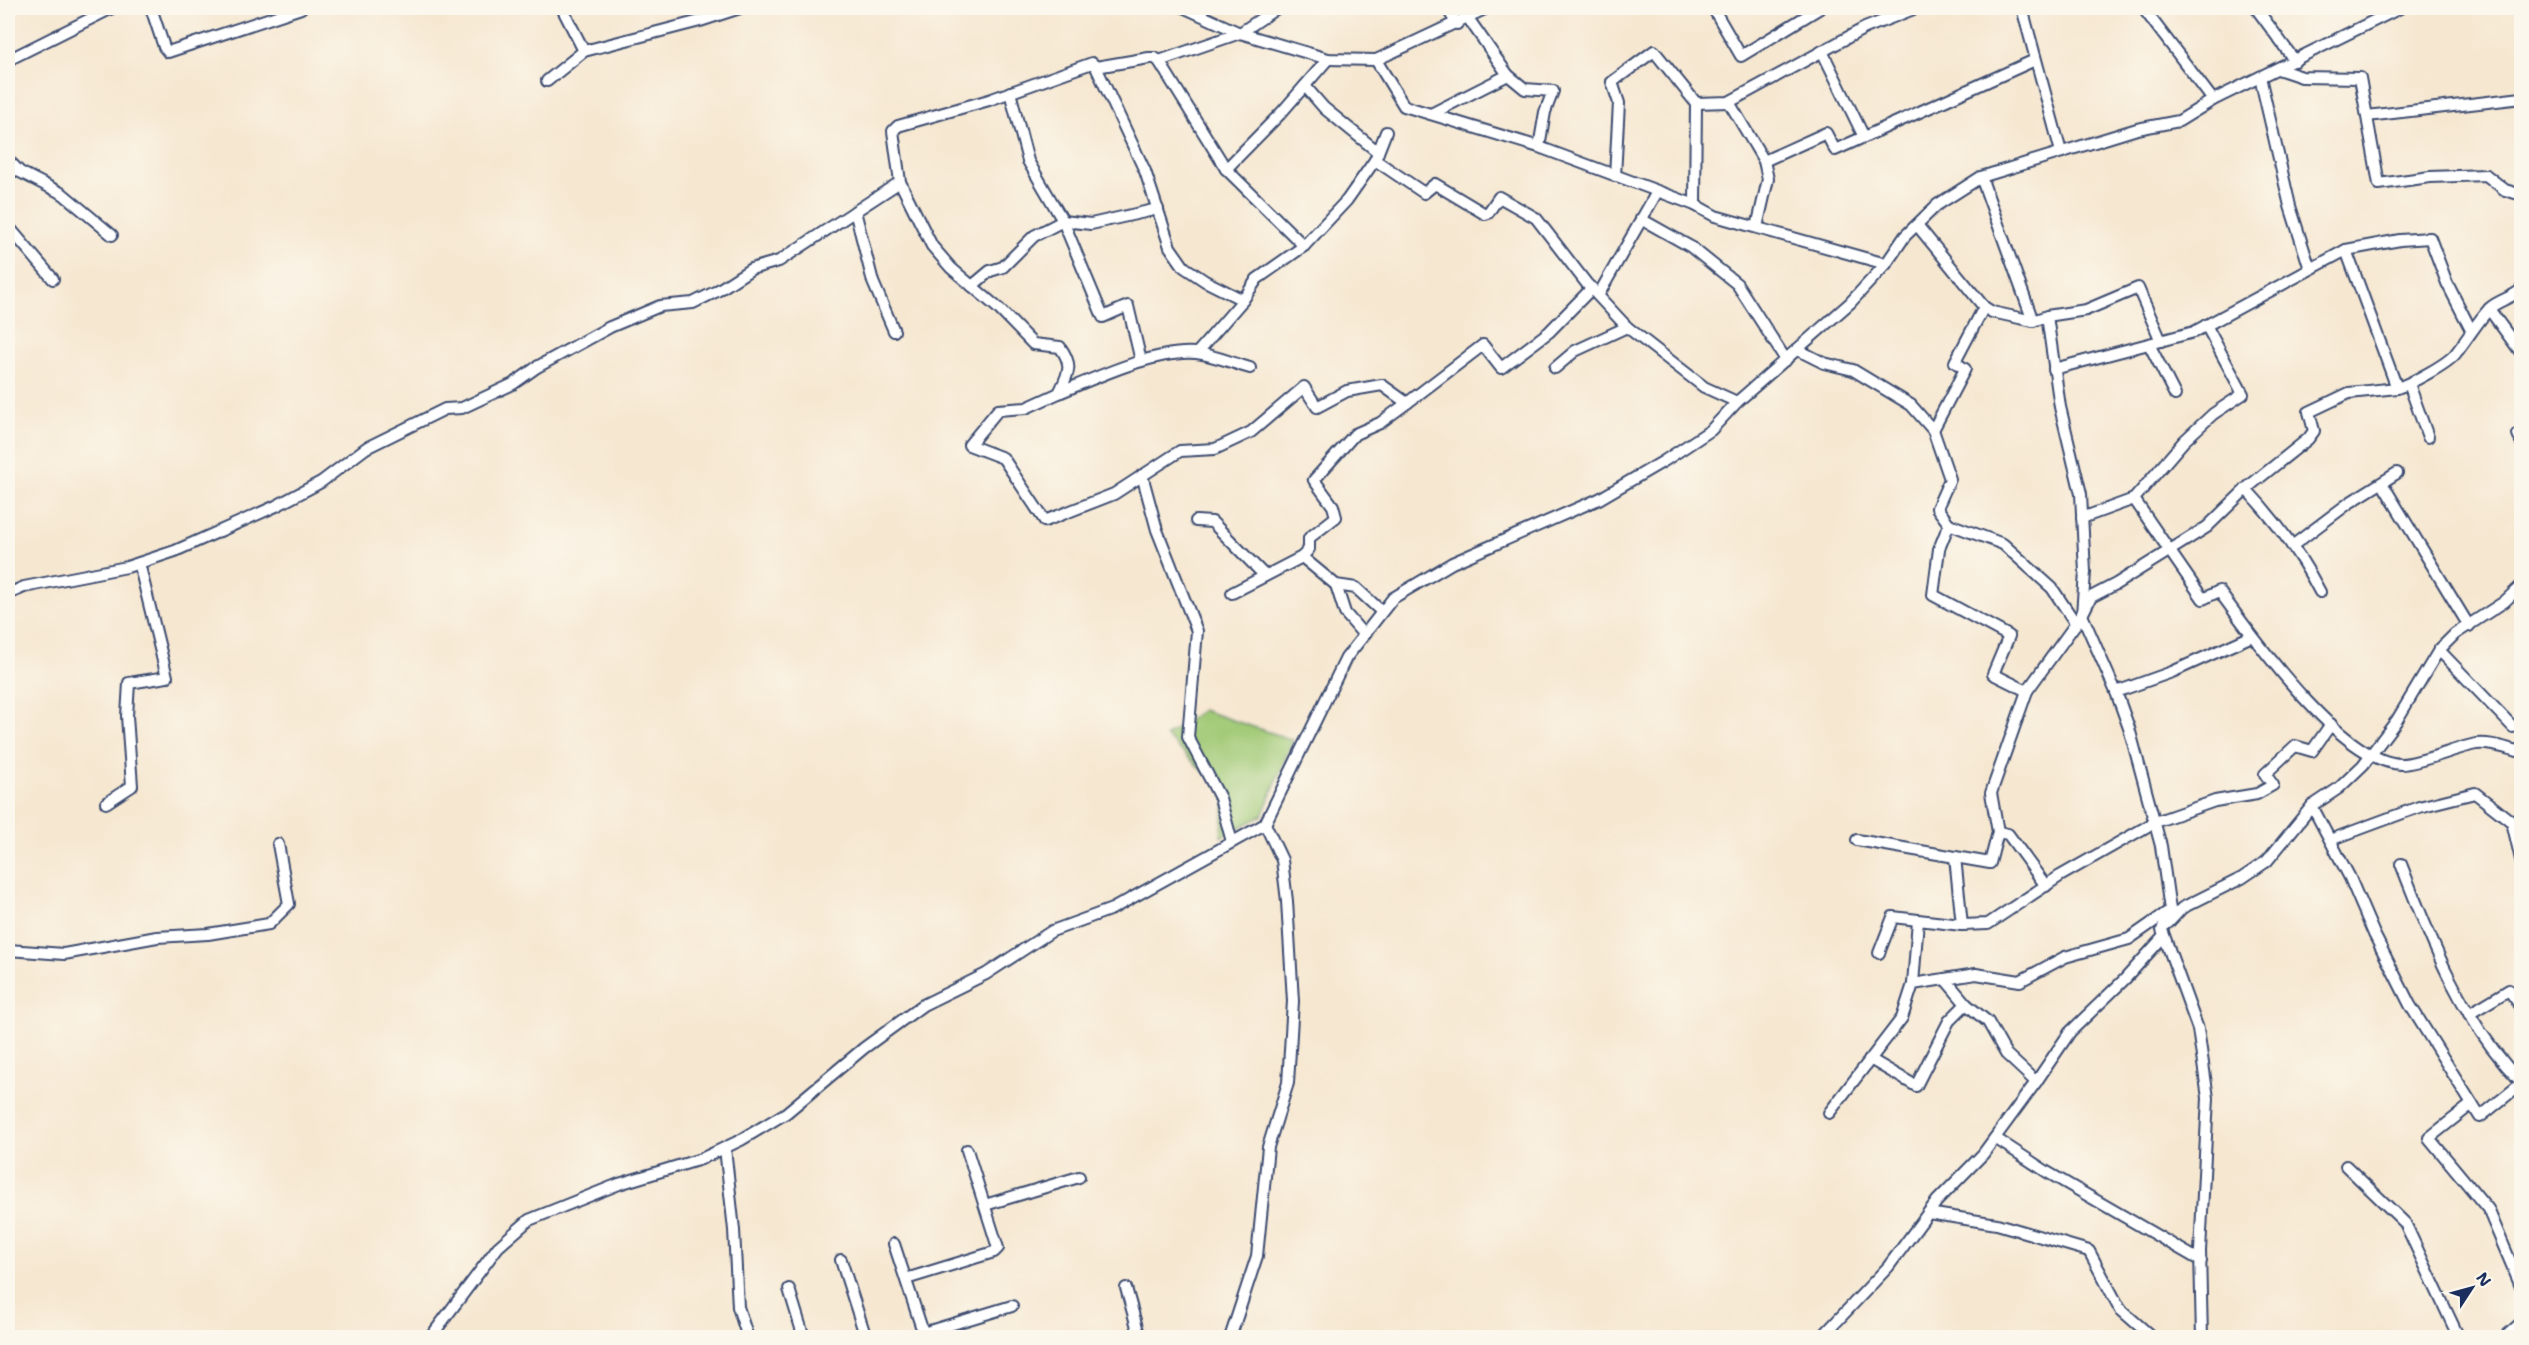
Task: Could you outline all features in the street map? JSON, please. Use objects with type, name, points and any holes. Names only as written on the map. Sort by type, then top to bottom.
[{"type":"street","points":[[8,60],[112,8]]},
{"type":"street","points":[[152,8],[168,51],[301,8]]},
{"type":"street","points":[[562,8],[584,51]]},
{"type":"street","points":[[548,81],[584,51],[700,21],[740,8]]},
{"type":"street","points":[[1185,8],[1240,33],[1328,59],[1376,60],[1486,8]]},
{"type":"street","points":[[1159,61],[1240,33],[1277,8]]},
{"type":"street","points":[[1448,8],[1456,24]]},
{"type":"street","points":[[1713,8],[1741,56],[1820,8]]},
{"type":"street","points":[[1696,103],[1729,102],[1865,28],[1916,8]]},
{"type":"street","points":[[2022,8],[2061,152]]},
{"type":"street","points":[[2143,8],[2212,100]]},
{"type":"street","points":[[2256,8],[2295,61]]},
{"type":"street","points":[[430,1338],[498,1247],[529,1220],[619,1184],[701,1159],[724,1148],[786,1113],[864,1048],[923,1005],[986,974],[1052,930],[1112,909],[1265,824],[1346,658],[1393,598],[1452,563],[1599,499],[1711,430],[1737,402],[1850,303],[1886,264],[1905,236],[1937,205],[1981,177],[2137,129],[2179,121],[2212,100],[2400,8]]},
{"type":"street","points":[[1467,18],[1508,75],[1525,89],[1553,91],[1545,112],[1539,147]]},
{"type":"street","points":[[1615,176],[1618,103],[1612,82],[1654,51],[1696,103],[1695,205]]},
{"type":"street","points":[[1822,51],[1864,137]]},
{"type":"street","points":[[1096,67],[1149,58],[1159,61],[1226,169],[1304,246]]},
{"type":"street","points":[[1226,169],[1328,59]]},
{"type":"street","points":[[1376,60],[1404,106],[1539,147],[1695,205],[1715,216],[1886,264]]},
{"type":"street","points":[[1764,161],[1826,134],[1835,150],[2035,60]]},
{"type":"street","points":[[1059,393],[1069,370],[1066,356],[1060,347],[1033,344],[999,309],[951,268],[932,246],[900,182],[893,131],[898,126],[1010,92],[1092,63],[1096,67],[1145,171],[1170,247],[1184,267],[1205,281],[1243,300]]},
{"type":"street","points":[[2278,69],[2302,77],[2360,78],[2379,184],[2430,177],[2486,175],[2505,190],[2522,195]]},
{"type":"street","points":[[1431,114],[1508,75]]},
{"type":"street","points":[[2260,77],[2290,206],[2310,269]]},
{"type":"street","points":[[1305,86],[1324,108],[1376,156],[1424,193],[1435,184],[1485,214],[1499,197],[1533,216],[1627,327],[1704,387],[1737,402]]},
{"type":"street","points":[[1010,92],[1028,161],[1063,221],[1103,317],[1128,306],[1141,361]]},
{"type":"street","points":[[2367,116],[2522,98]]},
{"type":"street","points":[[1729,102],[1764,161],[1768,179],[1757,227]]},
{"type":"street","points":[[1197,353],[1243,300],[1257,279],[1304,246],[1347,200],[1376,156],[1386,132]]},
{"type":"street","points":[[8,160],[21,172],[63,194],[112,235]]},
{"type":"street","points":[[1981,177],[2032,321]]},
{"type":"street","points":[[8,594],[24,587],[139,563],[175,551],[276,506],[321,482],[366,448],[420,423],[445,408],[462,408],[513,384],[537,367],[610,327],[660,306],[693,303],[751,269],[778,261],[900,182]]},
{"type":"street","points":[[1232,592],[1302,557],[1309,549],[1309,538],[1336,517],[1333,506],[1314,480],[1355,434],[1380,423],[1483,345],[1501,368],[1549,332],[1595,291],[1657,192]]},
{"type":"street","points":[[972,286],[990,271],[1003,267],[1034,237],[1063,221],[1091,224],[1158,209]]},
{"type":"street","points":[[855,212],[873,282],[894,332]]},
{"type":"street","points":[[1641,219],[1691,247],[1737,284],[1786,360]]},
{"type":"street","points":[[1917,225],[1984,307],[1992,312],[2032,321],[2047,316],[2086,310],[2138,288],[2161,341]]},
{"type":"street","points":[[8,226],[53,279]]},
{"type":"street","points":[[2054,369],[2194,332],[2346,250],[2400,240],[2430,238],[2447,284],[2471,330]]},
{"type":"street","points":[[2346,250],[2397,388]]},
{"type":"street","points":[[1857,840],[1990,863],[1998,832],[1990,793],[2027,691],[2079,619],[2091,597],[2207,527],[2246,489],[2308,439],[2314,431],[2309,412],[2349,393],[2397,388],[2409,384],[2455,355],[2471,330],[2489,309],[2514,296],[2522,289]]},
{"type":"street","points":[[1933,430],[1965,369],[1955,363],[1984,307]]},
{"type":"street","points":[[2489,309],[2522,354]]},
{"type":"street","points":[[2047,316],[2060,407],[2081,494],[2085,572],[2079,619]]},
{"type":"street","points":[[2082,518],[2134,499],[2184,441],[2213,414],[2243,394],[2206,325]]},
{"type":"street","points":[[1555,368],[1575,351],[1627,327]]},
{"type":"street","points":[[2150,344],[2175,395]]},
{"type":"street","points":[[1798,350],[1824,363],[1853,370],[1880,384],[1911,405],[1933,430],[1950,479],[1937,508],[1949,524],[2003,544],[2052,588],[2079,619],[2116,692],[2129,728],[2161,846],[2170,910],[2163,933],[2198,1029],[2208,1098],[2201,1261],[2202,1338]]},
{"type":"street","points":[[1250,368],[1197,353],[1141,361],[1026,408],[998,410],[969,446],[1002,458],[1045,521],[1114,494],[1180,451],[1215,449],[1251,432],[1304,387],[1317,407],[1347,391],[1382,385],[1407,403]]},
{"type":"street","points":[[2409,384],[2428,437]]},
{"type":"street","points":[[2292,546],[2349,503],[2397,473]]},
{"type":"street","points":[[1142,475],[1165,551],[1197,631],[1188,737],[1220,798],[1232,842]]},
{"type":"street","points":[[2382,483],[2469,626]]},
{"type":"street","points":[[2246,489],[2274,519],[2320,592]]},
{"type":"street","points":[[2134,499],[2204,599],[2219,591],[2305,702],[2370,756],[2402,764],[2479,744],[2522,752]]},
{"type":"street","points":[[1196,521],[1212,522],[1266,576]]},
{"type":"street","points":[[1949,524],[1939,549],[1933,595],[2009,636],[1993,674],[2027,691]]},
{"type":"street","points":[[1302,557],[1336,585],[1356,588],[1381,611]]},
{"type":"street","points":[[106,803],[132,786],[127,716],[129,683],[167,677],[139,563]]},
{"type":"street","points":[[1336,585],[1345,613],[1363,634]]},
{"type":"street","points":[[1821,1338],[1888,1267],[1937,1201],[1983,1154],[2070,1032],[2125,980],[2182,908],[2242,878],[2267,861],[2312,806],[2339,788],[2370,756],[2397,720],[2439,650],[2455,634],[2504,602],[2522,585]]},
{"type":"street","points":[[2116,692],[2172,672],[2252,636]]},
{"type":"street","points":[[2439,650],[2513,727]]},
{"type":"street","points":[[1879,953],[1893,916],[1962,925],[1988,924],[2046,886],[2155,822],[2215,801],[2257,794],[2273,785],[2265,774],[2295,746],[2312,751],[2331,724]]},
{"type":"street","points":[[2330,840],[2420,807],[2475,793],[2512,822],[2522,864]]},
{"type":"street","points":[[2312,806],[2350,878],[2374,934],[2410,1005],[2480,1117],[2521,1082],[2497,1057],[2469,1014],[2435,948],[2401,864]]},
{"type":"street","points":[[1230,1338],[1257,1256],[1268,1147],[1288,1083],[1293,1001],[1287,901],[1282,860],[1265,824]]},
{"type":"street","points":[[1998,832],[2008,834],[2046,886]]},
{"type":"street","points":[[8,950],[64,954],[157,938],[208,934],[269,924],[289,904],[278,844]]},
{"type":"street","points":[[1955,857],[1962,925]]},
{"type":"street","points":[[1913,984],[1976,974],[2020,981],[2065,957],[2129,939],[2170,910]]},
{"type":"street","points":[[1829,1113],[1902,1018],[1913,984],[1918,920]]},
{"type":"street","points":[[1945,979],[1966,1004],[1988,1022],[2006,1054],[2036,1082]]},
{"type":"street","points":[[2469,1014],[2509,990],[2522,1008]]},
{"type":"street","points":[[1870,1059],[1916,1086],[1949,1021],[1966,1004]]},
{"type":"street","points":[[2472,1104],[2429,1138],[2488,1209],[2522,1289]]},
{"type":"street","points":[[1995,1138],[2047,1172],[2201,1261]]},
{"type":"street","points":[[724,1148],[734,1230],[738,1307],[748,1338]]},
{"type":"street","points":[[906,1279],[994,1252],[998,1244],[967,1150]]},
{"type":"street","points":[[2346,1166],[2405,1223],[2458,1338]]},
{"type":"street","points":[[985,1205],[1079,1177]]},
{"type":"street","points":[[1928,1213],[1997,1224],[2089,1251],[2120,1309],[2153,1338]]},
{"type":"street","points":[[894,1245],[924,1335],[1012,1306]]},
{"type":"street","points":[[841,1260],[866,1338]]},
{"type":"street","points":[[1126,1288],[1140,1338]]},
{"type":"street","points":[[789,1289],[804,1338]]},
{"type":"street","points":[[2504,1338],[2522,1322]]},
{"type":"green space","points":[[1202,710],[1293,740],[1262,816],[1221,837],[1226,793],[1166,736]]}]
